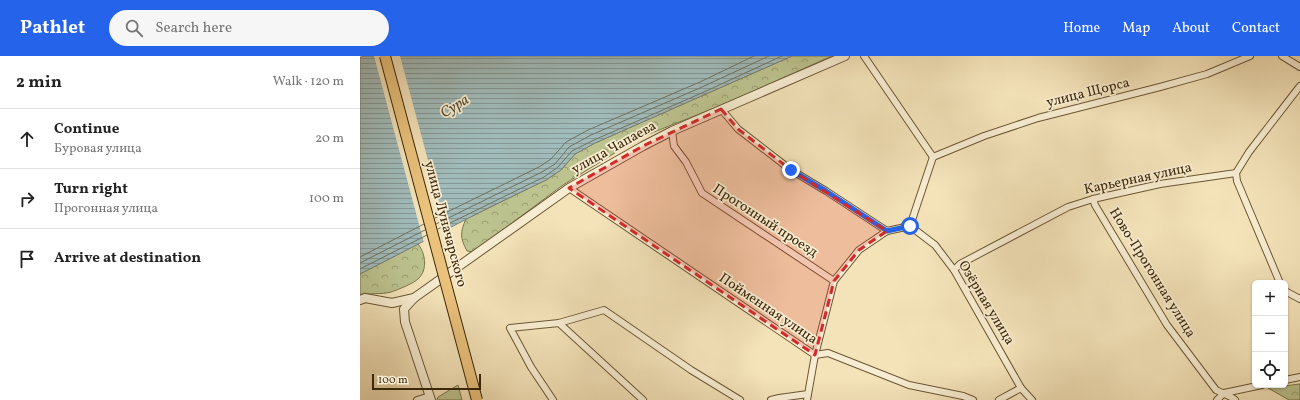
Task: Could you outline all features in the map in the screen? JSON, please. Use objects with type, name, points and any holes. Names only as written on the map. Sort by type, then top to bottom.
[{"type":"main road","name":"улица Луначарского","points":[[385,56],[477,400]]},
{"type":"street","name":"улица Чапаева","points":[[414,298],[569,188],[643,146],[672,131],[845,56]]},
{"type":"street","points":[[771,400],[808,397],[815,355],[834,281],[859,250],[887,231],[910,226],[933,157],[864,56]]},
{"type":"street","name":"улица Щорса","points":[[933,157],[984,136],[1038,118],[1207,74],[1250,56]]},
{"type":"street","points":[[1282,56],[1300,67]]},
{"type":"street","points":[[1279,280],[1237,181],[1236,173],[1249,152],[1300,86]]},
{"type":"street","points":[[722,110],[738,129],[791,170],[887,231]]},
{"type":"street","name":"Прогонный проезд","points":[[672,131],[674,146],[686,162],[702,193],[834,281]]},
{"type":"street","name":"Карьерная улица","points":[[954,270],[960,264],[1068,207],[1093,199],[1160,184],[1236,173]]},
{"type":"street","name":"Пойменная улица","points":[[569,188],[815,355],[828,353],[909,386],[963,396],[973,400]]},
{"type":"street","name":"Ново-Прогонная улица","points":[[1093,199],[1095,205],[1167,325],[1216,390],[1235,400]]},
{"type":"street","name":"Озёрная улица","points":[[910,226],[935,245],[954,270],[1021,388],[1032,400]]},
{"type":"street","points":[[1288,292],[1300,299]]},
{"type":"street","points":[[360,300],[365,298],[392,303],[414,298]]},
{"type":"street","points":[[414,298],[404,309],[405,322],[431,398],[417,400]]},
{"type":"street","points":[[553,400],[531,367],[510,328],[559,323],[604,310],[691,370],[740,400]]},
{"type":"street","points":[[559,323],[643,400]]},
{"type":"street","points":[[1288,379],[1300,377]]},
{"type":"street","points":[[1217,400],[1224,393],[1252,387]]},
{"type":"street","points":[[999,400],[1021,388]]},
{"type":"highlighted area","points":[[721,109],[738,129],[791,170],[887,231],[859,250],[834,281],[815,355],[569,188],[643,146]]},
{"type":"green space","points":[[792,56],[832,56],[722,105],[639,138],[563,185],[473,252],[467,251],[462,235],[466,219],[546,180],[561,170],[575,154],[595,143]]},
{"type":"green space","points":[[418,244],[424,256],[424,270],[417,280],[391,292],[360,296],[360,274]]},
{"type":"green space","points":[[1300,384],[1300,400],[1289,400],[1268,388],[1288,388],[1288,386]]},
{"type":"green space","points":[[458,385],[462,400],[437,400],[438,397]]},
{"type":"water","name":"Сура","points":[[363,56],[792,56],[595,143],[575,154],[561,170],[546,180],[360,274],[360,58]]},
{"type":"pier","points":[[374,56],[400,56],[447,231],[424,243]]},
{"type":"route","points":[[791,170],[887,231],[910,226]]}]
